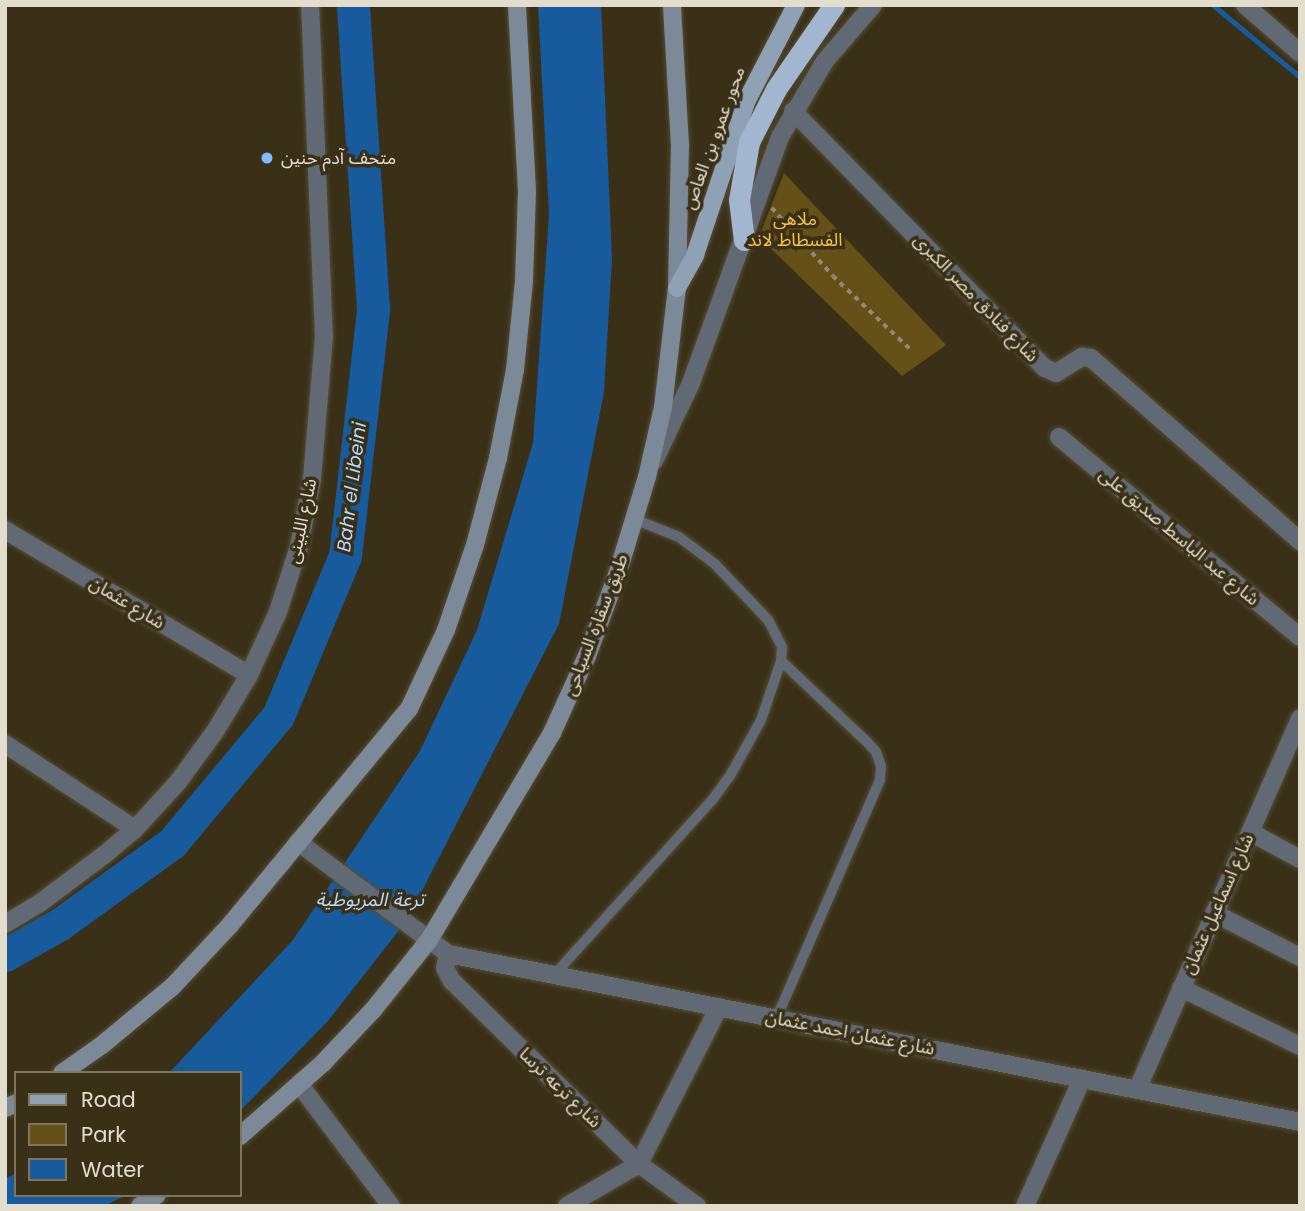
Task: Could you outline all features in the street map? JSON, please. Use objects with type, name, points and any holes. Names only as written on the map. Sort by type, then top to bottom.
[{"type":"highway","points":[[744,240],[740,190],[749,142],[776,89],[834,5]]},
{"type":"main road","points":[[65,1071],[173,986],[230,925],[409,709],[446,630],[475,545],[495,471],[514,370],[524,281],[527,191],[517,5]]},
{"type":"main road","name":"طريق سقاره السياحى","points":[[242,1134],[299,1084],[373,1010],[429,940],[552,733],[587,656],[647,477],[663,407],[677,288],[680,145],[672,5]]},
{"type":"main road","name":"محور عمرو بن العاص","points":[[677,288],[695,255],[747,100],[796,5]]},
{"type":"street","name":"شارع اللبينى","points":[[5,924],[73,880],[135,829],[178,782],[216,730],[249,675],[278,612],[299,546],[312,479],[324,337],[310,5]]},
{"type":"street","points":[[647,477],[691,383],[760,193],[793,111],[825,61],[873,5]]},
{"type":"street","points":[[1254,9],[1300,53]]},
{"type":"street","name":"شارع فنادق مصر الكبرى","points":[[793,111],[1045,368],[1056,373],[1082,357],[1091,358],[1300,541]]},
{"type":"street","name":"شارع عبد الباسط صديق على","points":[[1059,437],[1300,637]]},
{"type":"street","name":"شارع عثمان","points":[[5,530],[249,675]]},
{"type":"street","name":"شارع اسماعيل عثمان","points":[[1137,1090],[1299,723]]},
{"type":"street","points":[[5,744],[135,829]]},
{"type":"street","points":[[1250,832],[1300,859]]},
{"type":"street","name":"شارع عثمان احمد عثمان","points":[[298,842],[448,954],[1300,1122]]},
{"type":"street","points":[[1214,913],[1300,957]]},
{"type":"street","name":"شارع ترعه ترسا","points":[[448,954],[445,968],[452,981],[639,1164],[697,1206]]},
{"type":"street","points":[[1181,988],[1300,1046]]},
{"type":"street","points":[[567,1206],[639,1164],[719,1007]]},
{"type":"street","points":[[1026,1206],[1082,1079]]},
{"type":"street","points":[[299,1084],[391,1206]]},
{"type":"lane","points":[[554,975],[713,799],[731,774],[761,720],[781,662],[782,647],[773,627],[715,564],[679,537],[634,519]]},
{"type":"lane","points":[[776,1019],[880,780],[881,766],[876,752],[866,741],[781,662]]},
{"type":"path","points":[[760,193],[833,276],[910,349]]},
{"type":"green space","name":"ملاهي الفسطاط لاند","points":[[784,173],[946,345],[902,376],[759,237]]},
{"type":"water","name":"ترعة المريوطية","points":[[538,5],[601,5],[612,259],[604,392],[559,624],[407,920],[328,1021],[242,1109],[242,1071],[171,1071],[293,940],[420,751],[477,630],[533,443],[549,214]]},
{"type":"water","points":[[14,1175],[14,1197],[122,1197],[104,1206],[5,1206],[5,1178]]},
{"type":"waterway","name":"Bahr el Libeini","points":[[5,955],[60,924],[172,843],[278,716],[345,556],[373,309],[353,5]]},
{"type":"waterway","points":[[1213,5],[1300,77]]},
{"type":"place","name":"متحف آدم حنين","points":[[267,158]]}]
